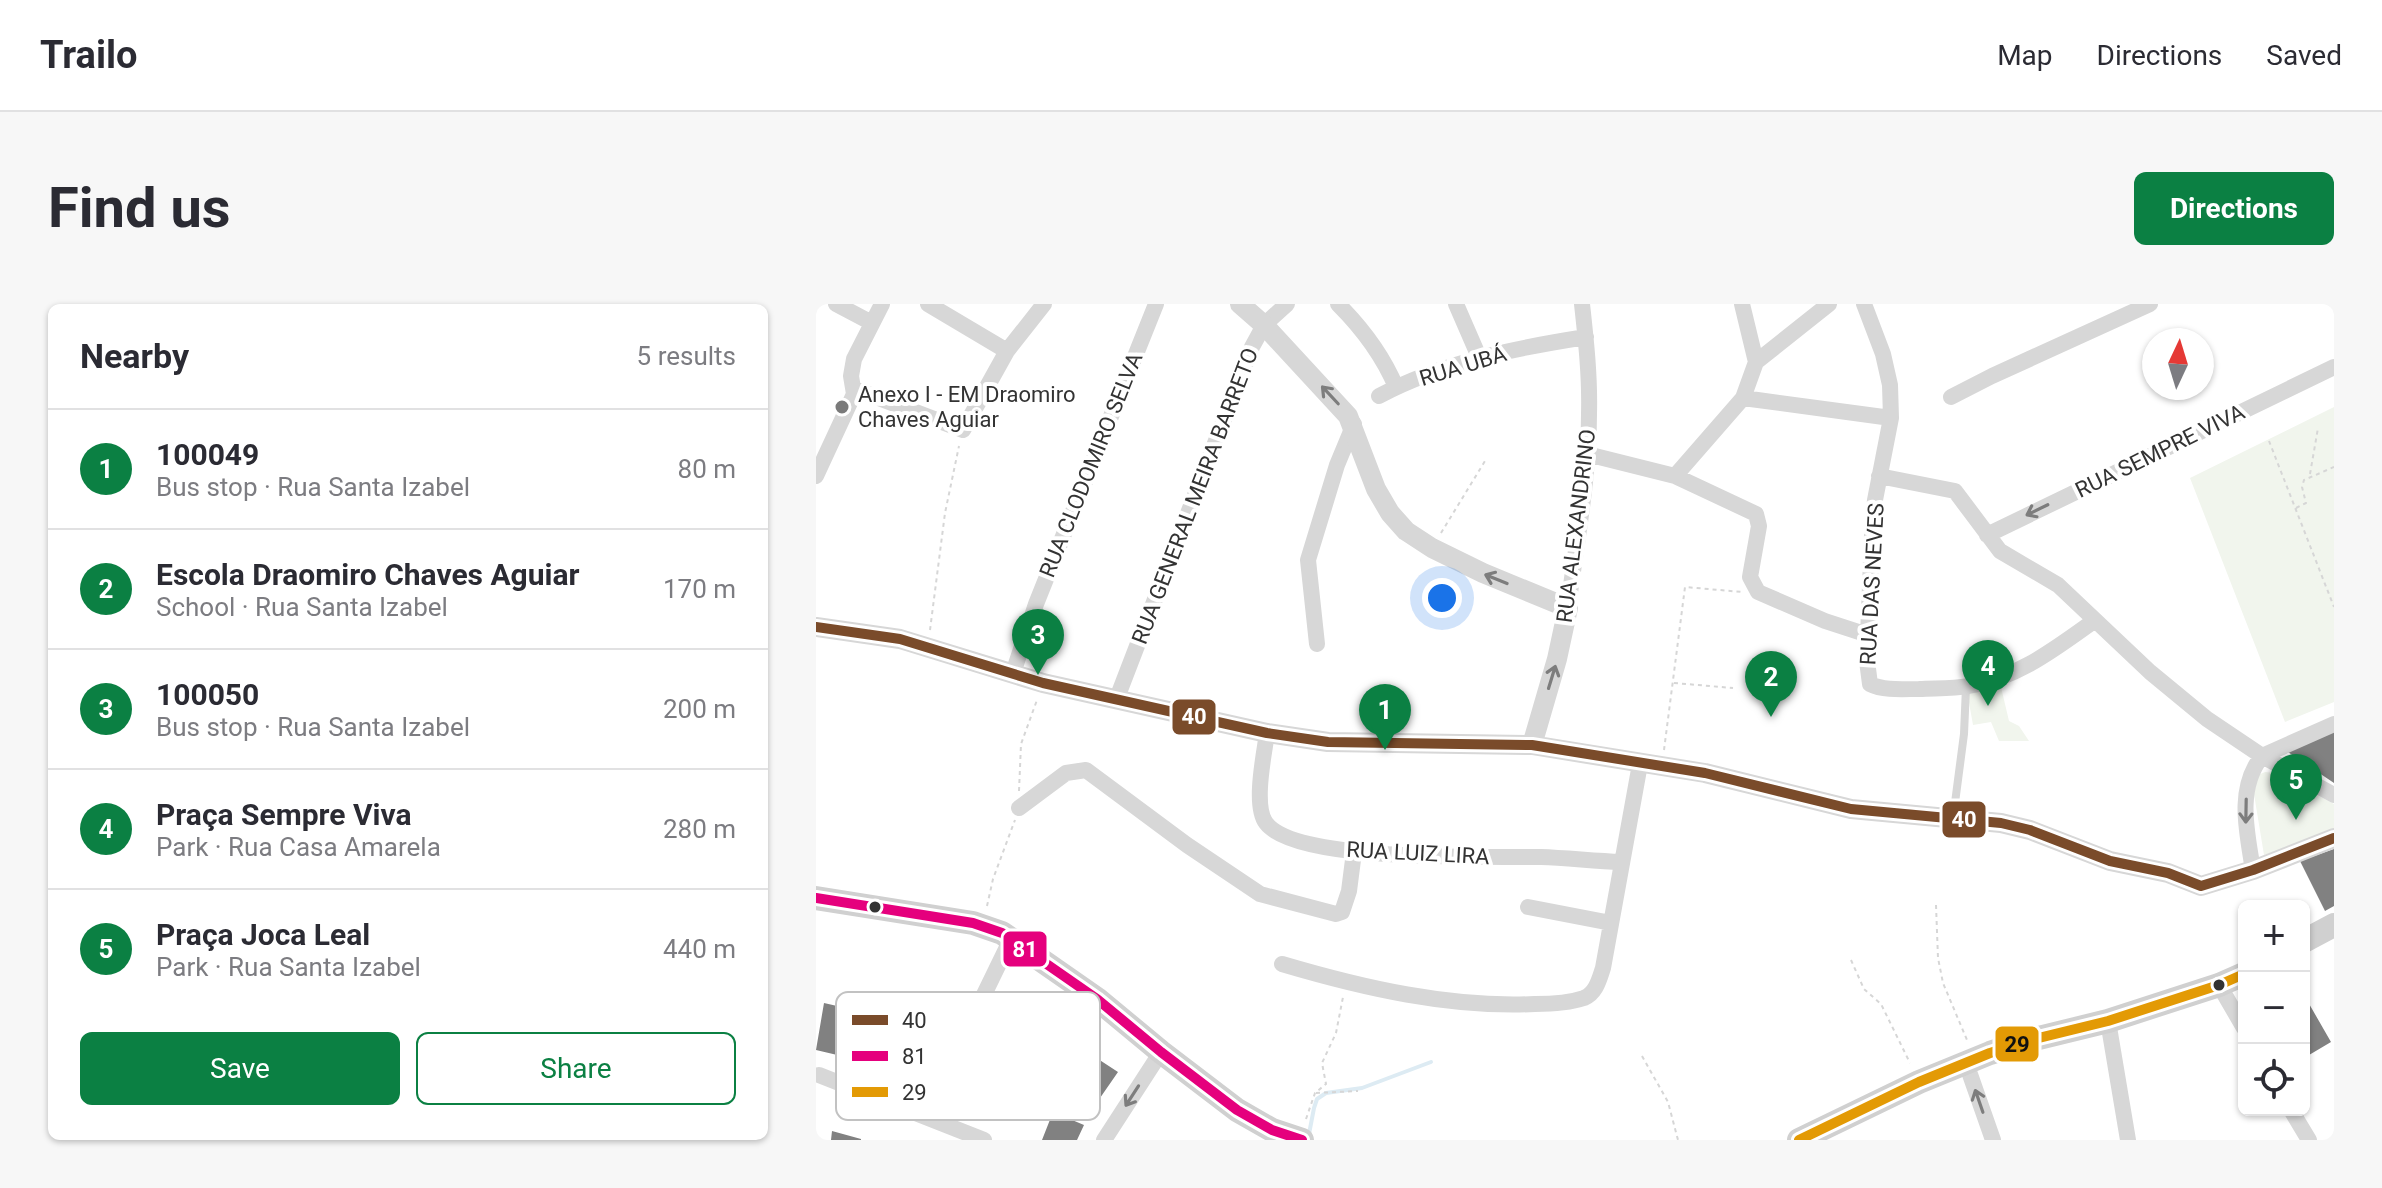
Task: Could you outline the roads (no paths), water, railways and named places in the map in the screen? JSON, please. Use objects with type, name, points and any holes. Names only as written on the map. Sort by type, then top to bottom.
[{"type":"main road","points":[[816,898],[982,926],[1011,939],[1087,992]]},
{"type":"main road","points":[[2310,938],[2334,925]]},
{"type":"main road","points":[[1799,1140],[1919,1082],[1971,1061],[2026,1041],[2108,1021],[2238,977]]},
{"type":"main road","points":[[1100,1001],[1237,1110],[1272,1130],[1303,1134]]},
{"type":"street","points":[[836,304],[872,323]]},
{"type":"street","points":[[816,476],[855,389],[852,367],[882,304]]},
{"type":"street","points":[[928,304],[1007,351]]},
{"type":"street","points":[[855,389],[963,430],[1007,351],[1044,304]]},
{"type":"street","name":"RUA CLODOMIRO SELVA","points":[[1013,673],[1036,604],[1156,304]]},
{"type":"street","points":[[1240,304],[1264,325],[1354,424],[1376,489],[1390,513],[1406,531],[1432,548],[1483,573],[1568,608]]},
{"type":"street","name":"RUA GENERAL MEIRA BARRETO","points":[[1117,698],[1252,347],[1264,325],[1287,304]]},
{"type":"street","points":[[1338,304],[1375,350],[1396,387]]},
{"type":"street","points":[[1456,304],[1479,357]]},
{"type":"street","name":"RUA ALEXANDRINO","points":[[1532,745],[1568,608],[1587,454],[1589,413],[1582,304]]},
{"type":"street","points":[[1742,304],[1756,362]]},
{"type":"street","points":[[1675,476],[1743,398],[1756,362],[1829,304]]},
{"type":"street","name":"RUA DAS NEVES","points":[[1864,304],[1883,354],[1890,385],[1891,418],[1879,476],[1872,535],[1869,680],[1878,687],[1966,687]]},
{"type":"street","points":[[1951,397],[2150,304]]},
{"type":"street","name":"RUA UBÁ","points":[[1379,396],[1479,357],[1586,337]]},
{"type":"street","name":"RUA SEMPRE VIVA","points":[[1987,535],[2334,367]]},
{"type":"street","points":[[1743,398],[1891,418]]},
{"type":"street","points":[[1317,644],[1308,560],[1337,465],[1354,424]]},
{"type":"street","points":[[1587,454],[1675,476],[1756,514],[1759,526],[1750,577],[1752,585],[1761,593],[1825,621],[1868,635]]},
{"type":"street","name":"RUA DAS NEVES","points":[[1879,476],[1955,491],[2000,551],[2058,585],[2094,621],[2207,719],[2262,756],[2334,795]]},
{"type":"street","points":[[1966,687],[2016,672],[2048,654],[2094,621]]},
{"type":"street","points":[[816,627],[866,632],[928,646],[1043,683],[1267,733],[1328,742],[1532,745],[1750,783],[1851,809],[2001,823],[2030,830],[2098,857],[2168,873],[2201,886],[2253,870],[2334,838]]},
{"type":"street","points":[[2253,870],[2245,804],[2252,772],[2262,756],[2334,724]]},
{"type":"street","name":"RUA LUIZ LIRA","points":[[1267,733],[1259,806],[1265,822],[1283,835],[1354,852],[1621,862]]},
{"type":"street","points":[[1282,964],[1345,982],[1479,1005],[1552,1004],[1584,998],[1599,981],[1640,764]]},
{"type":"street","points":[[1019,808],[1066,773],[1086,770],[1187,845],[1260,894],[1336,914],[1342,912],[1347,902],[1354,852]]},
{"type":"street","points":[[1528,907],[1611,923]]},
{"type":"street","points":[[985,992],[1011,939]]},
{"type":"street","points":[[2219,985],[2238,1018]]},
{"type":"street","points":[[2108,1021],[2128,1140]]},
{"type":"street","points":[[1104,1140],[1161,1052]]},
{"type":"street","points":[[1971,1061],[1993,1140]]},
{"type":"street","points":[[819,1075],[836,1082]]},
{"type":"street","points":[[2295,1116],[2309,1140]]},
{"type":"street","points":[[935,1120],[984,1140]]},
{"type":"lane","points":[[1953,819],[1964,734],[1966,687]]},
{"type":"waterway","points":[[1309,1134],[1317,1099],[1326,1093],[1362,1088],[1431,1062]]},
{"type":"place","name":"Anexo I - EM Draomiro Chaves Aguiar","points":[[842,407]]},
{"type":"place","name":"100050","points":[[1038,675]]},
{"type":"place","name":"Praça Sempre Viva","points":[[1988,706]]},
{"type":"place","name":"Escola Draomiro Chaves Aguiar","points":[[1771,717]]},
{"type":"place","name":"100049","points":[[1385,750]]},
{"type":"place","name":"Praça Joca Leal","points":[[2296,820]]}]
